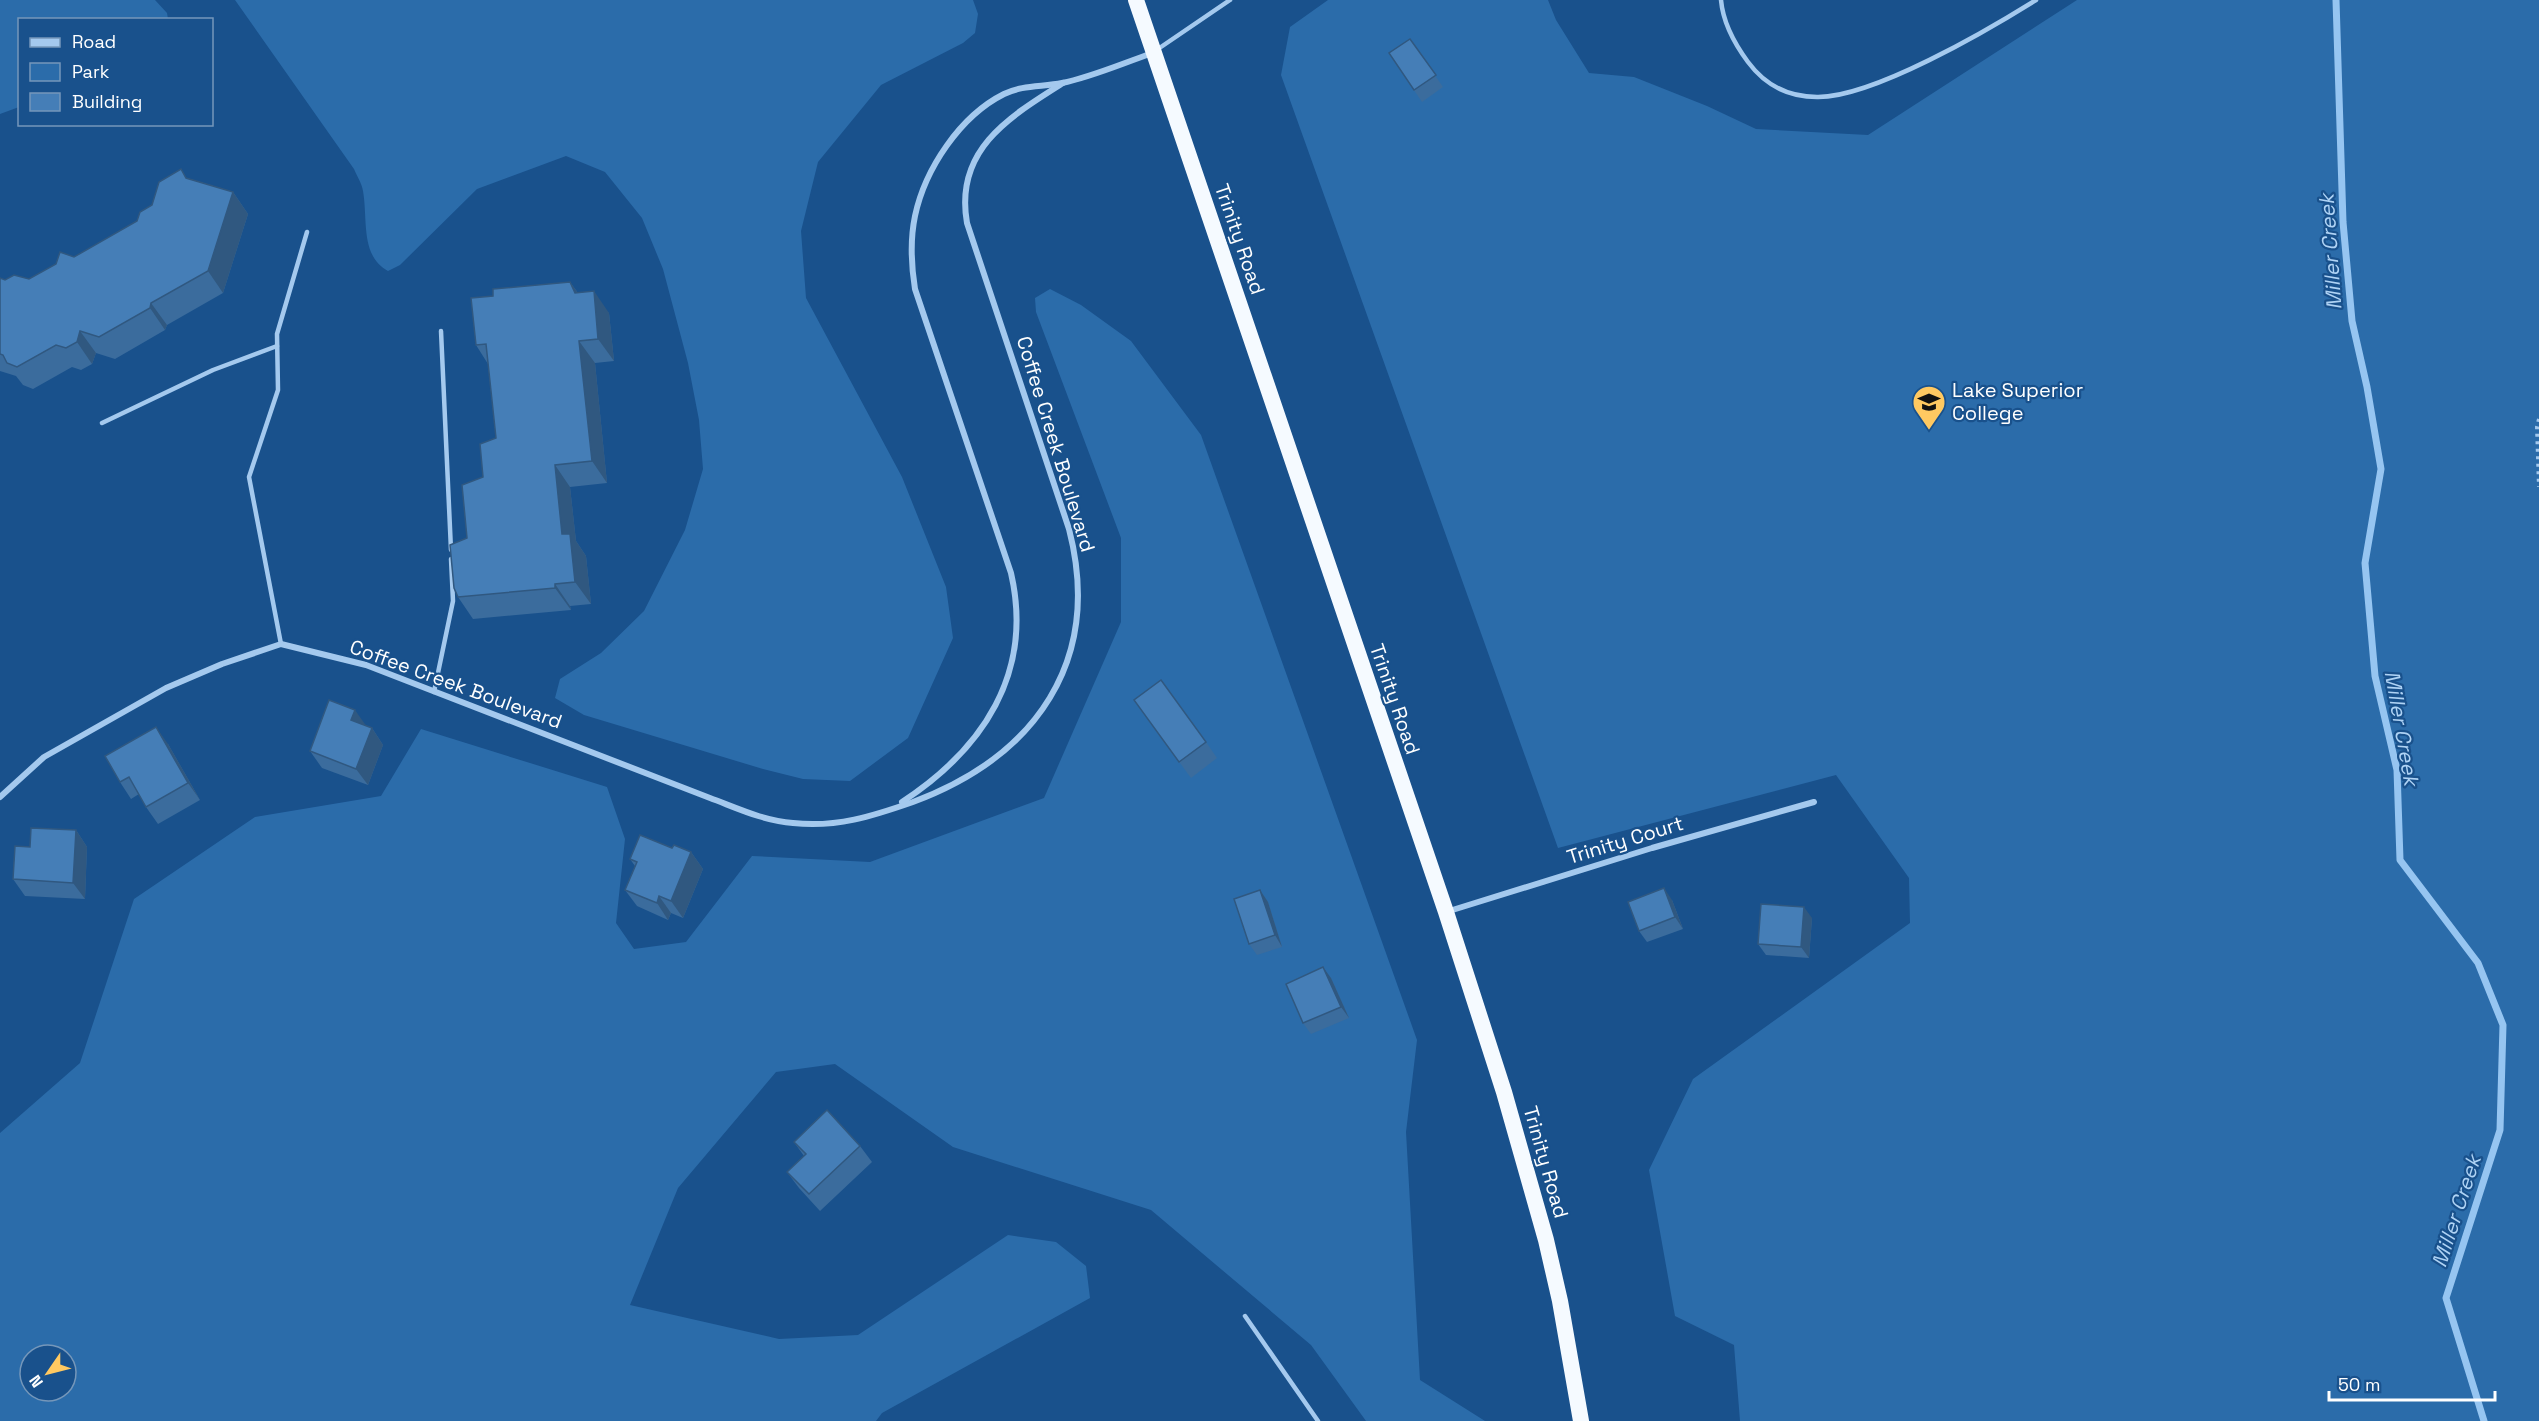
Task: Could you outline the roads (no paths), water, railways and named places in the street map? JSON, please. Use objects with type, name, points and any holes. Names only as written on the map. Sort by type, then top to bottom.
[{"type":"highway","name":"Trinity Road","points":[[1136,0],[1446,912],[1504,1092],[1546,1240],[1560,1301],[1581,1421]]},
{"type":"street","name":"Coffee Creek Boulevard","points":[[892,809],[917,793],[955,761],[971,745],[987,722],[1003,690],[1014,641],[1016,620],[1016,598],[1011,573],[915,289],[911,261],[915,216],[927,180],[942,154],[979,111],[1006,93],[1063,83],[1154,52]]},
{"type":"street","name":"Coffee Creek Boulevard","points":[[281,644],[366,665],[762,817],[792,823],[836,823],[857,820],[892,809],[963,779],[985,765],[1017,738],[1042,710],[1055,689],[1067,664],[1079,608],[1076,556],[967,223],[965,210],[968,176],[974,159],[985,144],[1014,115],[1063,83]]},
{"type":"street","points":[[0,797],[44,757],[166,688],[222,663],[281,644]]},
{"type":"street","name":"Trinity Court","points":[[1446,912],[1814,801]]},
{"type":"lane","points":[[1154,52],[1230,0]]},
{"type":"lane","points":[[1721,0],[1726,24],[1733,40],[1764,81],[1787,93],[1816,98],[1857,91],[1906,70],[2036,0]]},
{"type":"lane","points":[[281,644],[249,477],[278,390],[277,334],[307,232]]},
{"type":"lane","points":[[434,692],[453,601],[441,331]]},
{"type":"lane","points":[[102,423],[213,370],[277,346]]},
{"type":"lane","points":[[1245,1316],[1317,1421]]},
{"type":"waterway","name":"Miller Creek","points":[[2336,0],[2343,222],[2352,321],[2367,387],[2381,469],[2365,563],[2375,676],[2397,770],[2400,860],[2478,963],[2503,1025],[2500,1130],[2446,1298],[2484,1421]]},
{"type":"place","name":"Lake Superior College","points":[[1929,431]]}]
